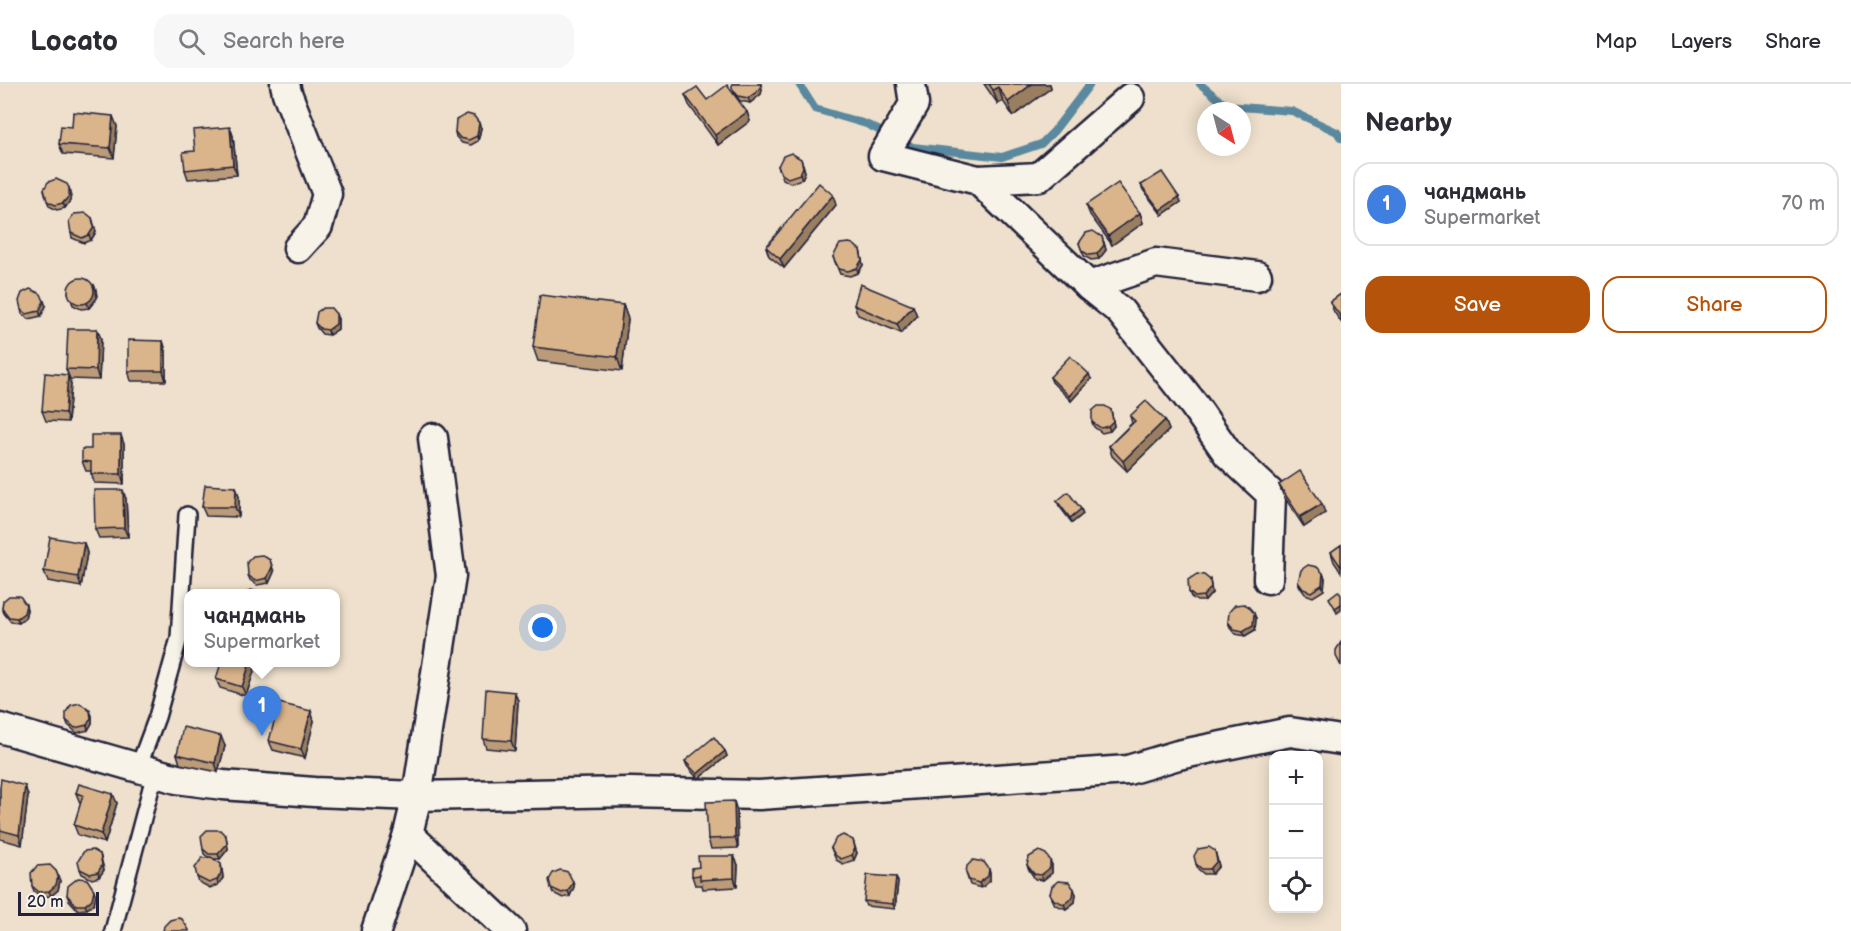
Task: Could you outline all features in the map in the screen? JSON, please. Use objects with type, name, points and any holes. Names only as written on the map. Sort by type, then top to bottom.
[{"type":"street","points":[[285,84],[327,194],[318,226],[298,248]]},
{"type":"street","points":[[911,84],[914,104],[883,156],[978,180],[1039,177],[1130,98]]},
{"type":"street","points":[[978,180],[1089,286],[1120,311],[1194,405],[1228,454],[1271,494],[1268,579]]},
{"type":"street","points":[[1089,286],[1156,263],[1257,276]]},
{"type":"street","points":[[376,931],[408,834],[417,796],[451,576],[433,438]]},
{"type":"street","points":[[0,728],[177,779],[314,792],[417,796],[630,792],[759,795],[1128,770],[1178,755],[1290,732],[1341,740]]},
{"type":"street","points":[[408,834],[510,931]]},
{"type":"lane","points":[[113,931],[157,717],[179,638],[187,516]]},
{"type":"building","points":[[732,84],[761,85],[759,90],[748,98],[738,96]]},
{"type":"building","points":[[989,84],[1032,84],[1008,102],[998,87],[993,90]]},
{"type":"building","points":[[727,85],[747,112],[715,135],[685,95],[697,87],[707,100]]},
{"type":"building","points":[[73,112],[113,116],[110,148],[59,144],[61,126],[72,127]]},
{"type":"building","points":[[467,114],[474,116],[479,123],[477,136],[469,140],[460,138],[455,132],[456,120]]},
{"type":"building","points":[[230,127],[233,165],[185,170],[183,152],[195,151],[193,130]]},
{"type":"building","points":[[791,153],[801,159],[803,167],[800,174],[788,178],[782,174],[778,166],[783,156]]},
{"type":"building","points":[[1162,172],[1179,197],[1160,210],[1141,185]]},
{"type":"building","points":[[56,179],[67,184],[69,196],[63,203],[55,205],[47,201],[44,189],[48,182]]},
{"type":"building","points":[[819,183],[833,195],[780,259],[766,247]]},
{"type":"building","points":[[1118,183],[1140,213],[1108,236],[1086,205]]},
{"type":"building","points":[[86,213],[92,218],[94,227],[89,235],[82,238],[71,233],[69,221],[74,214]]},
{"type":"building","points":[[1093,231],[1102,237],[1104,245],[1097,254],[1089,255],[1082,251],[1079,243],[1086,233]]},
{"type":"building","points":[[849,243],[860,250],[862,260],[857,268],[848,271],[839,269],[833,257],[840,244]]},
{"type":"building","points":[[81,278],[90,282],[94,291],[90,300],[81,304],[72,300],[68,291],[72,282]]},
{"type":"building","points":[[860,284],[913,306],[897,324],[854,305]]},
{"type":"building","points":[[30,289],[41,294],[44,301],[39,311],[27,314],[21,309],[19,301],[22,293]]},
{"type":"building","points":[[1341,294],[1341,317],[1330,302]]},
{"type":"building","points":[[540,295],[623,305],[617,357],[533,347]]},
{"type":"building","points":[[323,308],[331,308],[336,314],[336,324],[328,330],[321,329],[315,323],[317,312]]},
{"type":"building","points":[[68,329],[97,329],[96,370],[66,369]]},
{"type":"building","points":[[128,340],[163,341],[163,371],[128,371]]},
{"type":"building","points":[[1070,356],[1089,374],[1069,396],[1050,377]]},
{"type":"building","points":[[45,373],[68,375],[65,413],[42,411]]},
{"type":"building","points":[[1146,401],[1165,420],[1123,461],[1109,446],[1135,421],[1130,416]]},
{"type":"building","points":[[1098,406],[1105,406],[1111,410],[1113,421],[1108,426],[1101,428],[1092,422],[1092,411]]},
{"type":"building","points":[[91,435],[121,435],[121,474],[91,474],[91,462],[82,461],[82,449],[91,449]]},
{"type":"building","points":[[1300,471],[1322,504],[1300,517],[1279,485]]},
{"type":"building","points":[[205,485],[236,487],[235,507],[202,507]]},
{"type":"building","points":[[94,490],[123,490],[124,528],[95,529]]},
{"type":"building","points":[[1068,492],[1081,509],[1070,518],[1057,501]]},
{"type":"building","points":[[50,537],[84,543],[78,577],[44,571]]},
{"type":"building","points":[[1341,545],[1341,567],[1331,552]]},
{"type":"building","points":[[262,555],[270,560],[272,567],[267,578],[255,581],[248,575],[247,562],[253,556]]},
{"type":"building","points":[[1308,565],[1317,567],[1323,573],[1322,585],[1311,592],[1303,589],[1298,582],[1301,570]]},
{"type":"building","points":[[1197,574],[1204,575],[1210,580],[1211,588],[1203,596],[1195,597],[1189,592],[1188,580]]},
{"type":"building","points":[[1338,591],[1341,595],[1341,604],[1335,608],[1329,598]]},
{"type":"building","points":[[9,596],[20,596],[26,605],[24,613],[17,618],[9,617],[2,608],[3,601]]},
{"type":"building","points":[[1244,604],[1254,613],[1253,625],[1243,631],[1234,629],[1228,622],[1229,612],[1235,605]]},
{"type":"building","points":[[1341,642],[1341,666],[1336,650]]},
{"type":"building","points":[[220,667],[249,667],[242,687],[216,679]]},
{"type":"building","points":[[486,689],[515,692],[511,741],[483,739]]},
{"type":"building","points":[[80,703],[90,711],[91,718],[87,725],[75,728],[66,720],[66,712],[71,705]]},
{"type":"building","points":[[279,703],[311,711],[301,749],[269,741]]},
{"type":"building","points":[[183,727],[221,736],[215,763],[177,754]]},
{"type":"building","points":[[714,737],[725,751],[697,774],[685,761]]},
{"type":"building","points":[[1,779],[25,786],[19,835],[0,830]]},
{"type":"building","points":[[79,784],[113,794],[101,834],[74,825],[83,795],[76,793]]},
{"type":"building","points":[[734,801],[735,838],[708,839],[706,802]]},
{"type":"building","points":[[207,830],[220,830],[226,836],[227,844],[218,854],[209,854],[203,849],[201,836]]},
{"type":"building","points":[[843,835],[853,840],[855,848],[852,855],[841,859],[831,848],[836,838]]},
{"type":"building","points":[[1209,847],[1215,851],[1217,861],[1210,869],[1202,869],[1196,864],[1194,856],[1198,849]]},
{"type":"building","points":[[93,850],[100,854],[102,865],[98,872],[90,874],[80,869],[78,861],[84,851]]},
{"type":"building","points":[[1039,851],[1046,854],[1050,860],[1050,868],[1041,875],[1034,874],[1027,865],[1029,857]]},
{"type":"building","points":[[698,856],[734,856],[734,878],[700,880],[700,875],[692,876],[692,868],[699,867]]},
{"type":"building","points":[[211,857],[221,864],[221,873],[217,880],[209,883],[197,877],[195,868],[202,858]]},
{"type":"building","points":[[973,860],[984,862],[989,869],[988,876],[979,883],[969,880],[966,873],[967,866]]},
{"type":"building","points":[[50,865],[58,876],[56,885],[49,891],[39,892],[32,886],[31,873],[37,866]]},
{"type":"building","points":[[560,870],[568,872],[573,882],[568,891],[562,893],[551,888],[549,880],[553,873]]},
{"type":"building","points":[[867,875],[896,877],[893,904],[864,901]]},
{"type":"building","points":[[78,878],[87,879],[94,890],[92,899],[85,905],[76,905],[67,895],[68,886]]},
{"type":"building","points":[[1058,881],[1069,882],[1074,889],[1073,897],[1064,904],[1054,900],[1050,894],[1052,886]]},
{"type":"building","points":[[182,919],[189,931],[163,931],[164,926],[170,920]]},
{"type":"waterway","points":[[799,84],[815,109],[866,124],[913,147],[1002,157],[1041,144],[1054,131],[1090,84]]},
{"type":"waterway","points":[[1200,84],[1227,106],[1292,111],[1337,132],[1341,138]]},
{"type":"place","name":"чандмань","points":[[262,736]]}]
